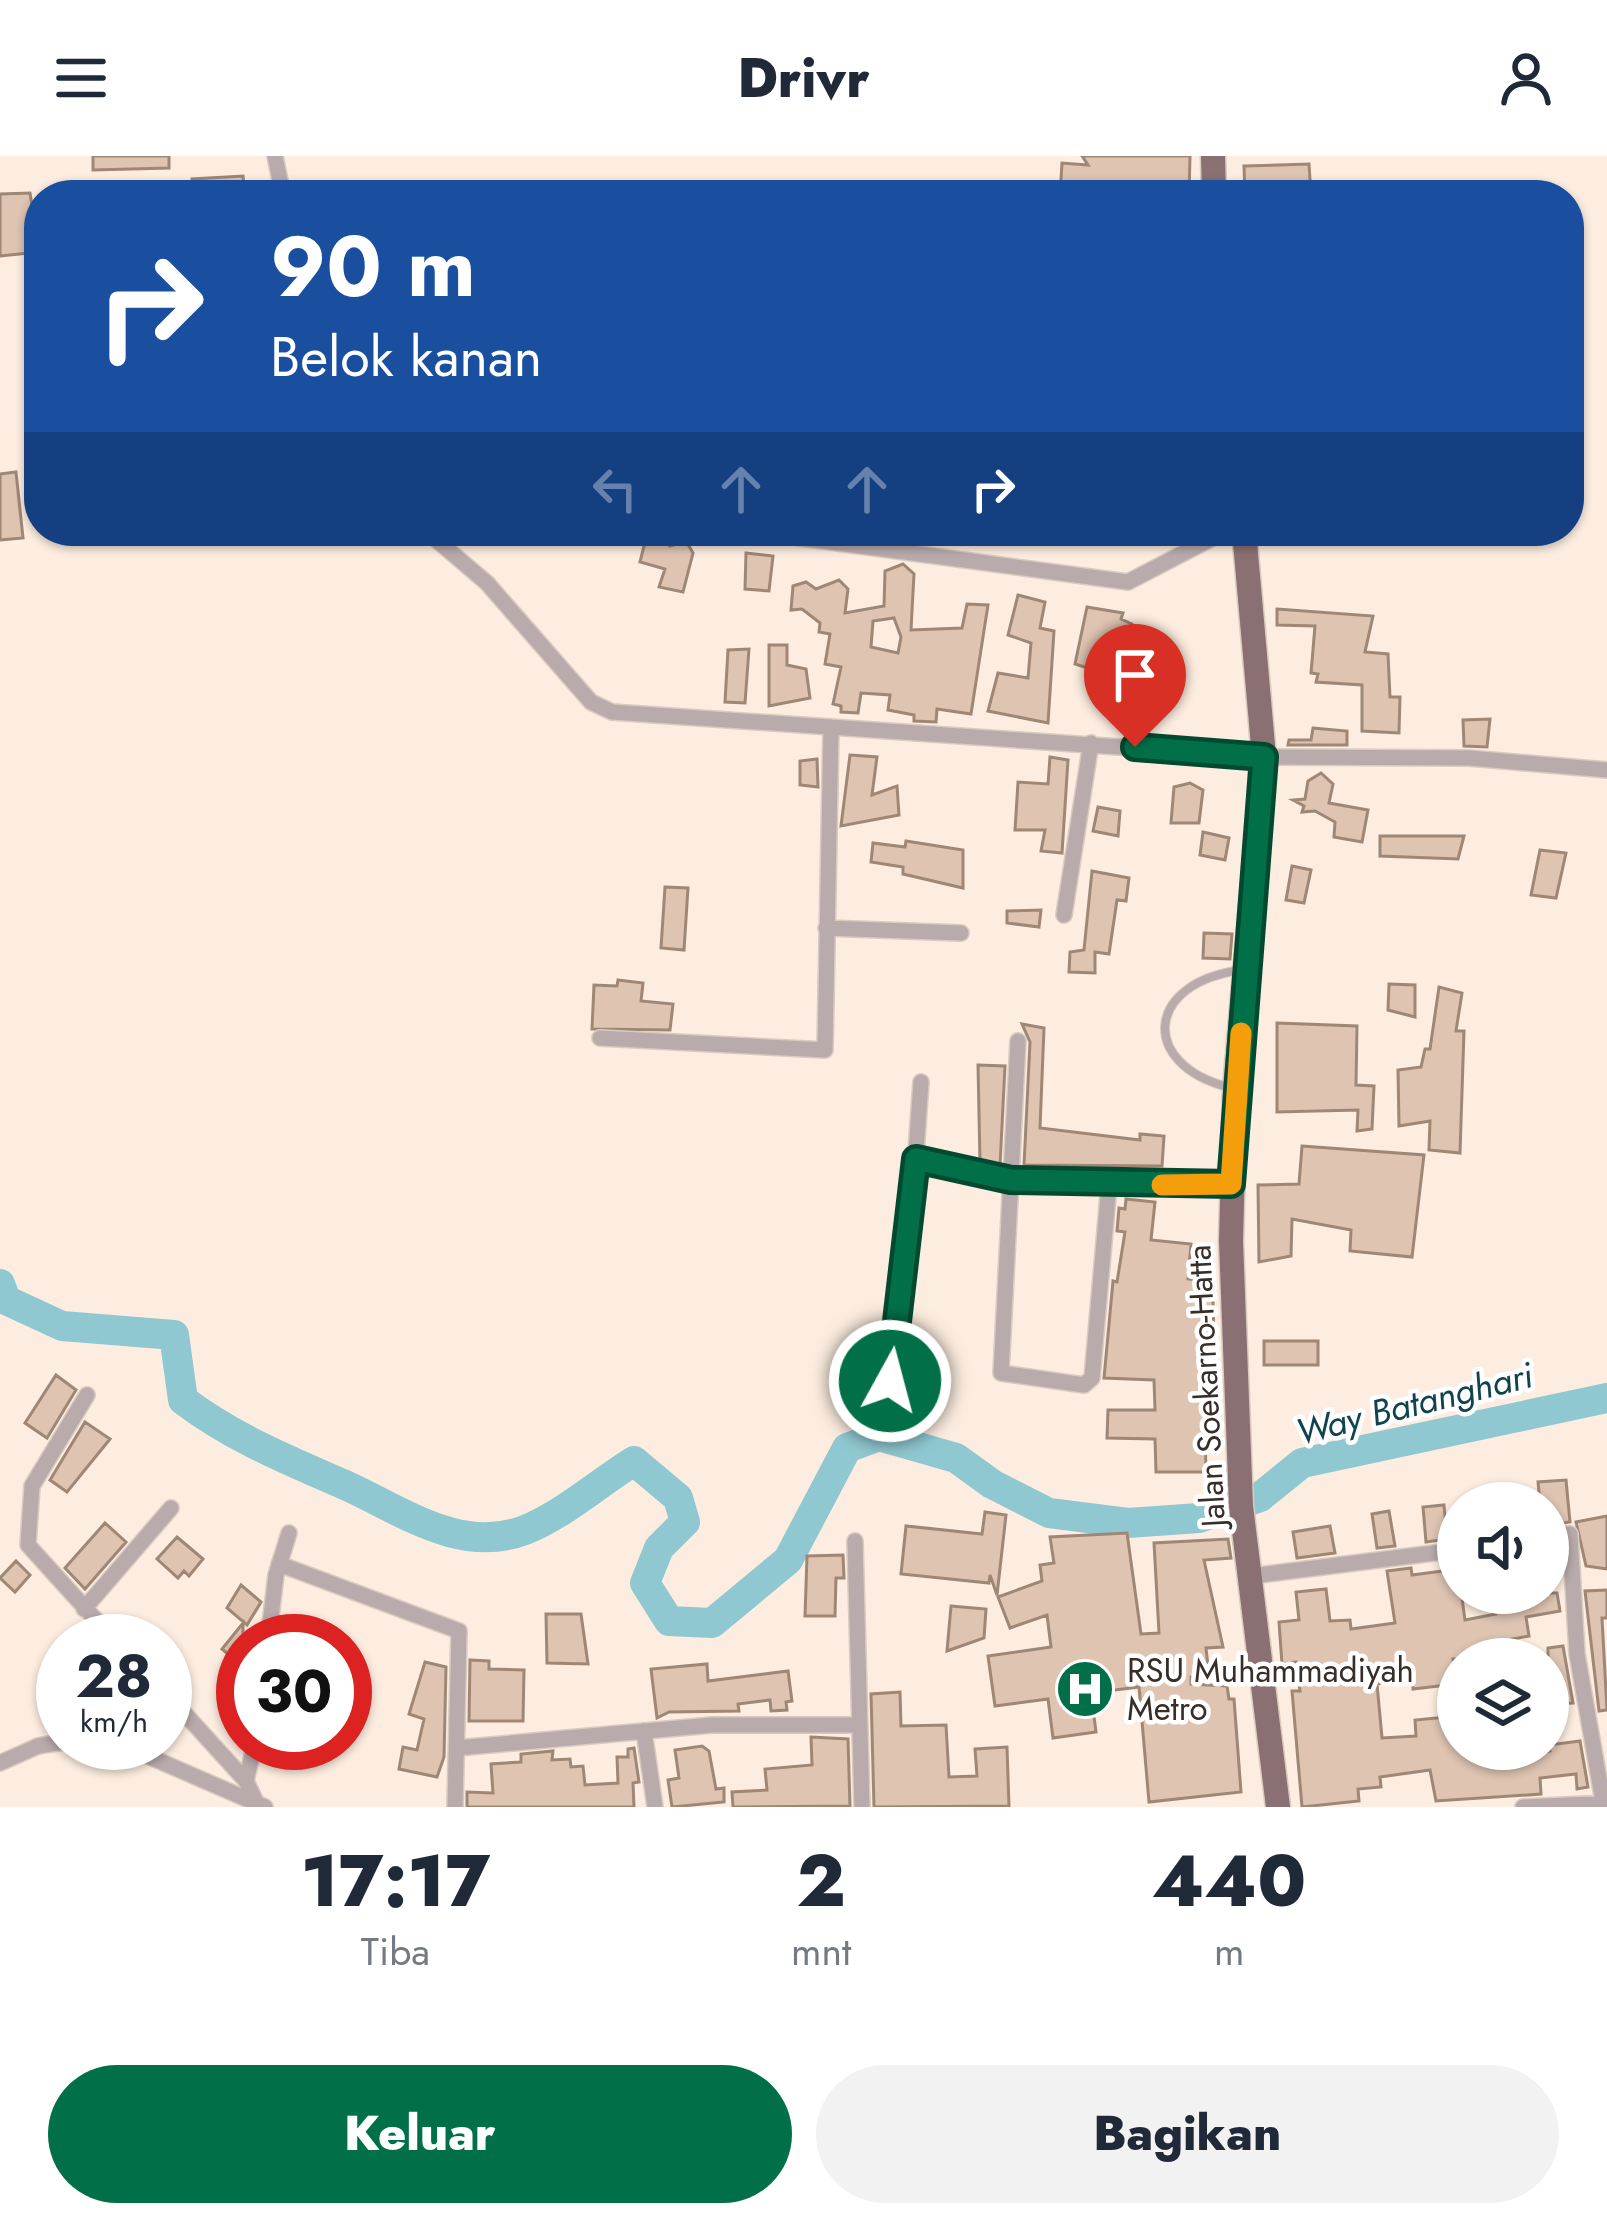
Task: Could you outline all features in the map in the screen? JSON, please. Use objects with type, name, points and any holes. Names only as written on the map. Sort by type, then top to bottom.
[{"type":"main road","name":"Jalan Soekarno-Hatta","points":[[1245,546],[1264,757],[1231,1184],[1237,1450],[1278,1807]]},
{"type":"street","points":[[444,546],[487,583],[599,707],[1264,757],[1469,758],[1607,770]]},
{"type":"street","points":[[860,546],[1128,582],[1197,546]]},
{"type":"street","points":[[600,1038],[821,1054],[831,727]]},
{"type":"street","points":[[1064,915],[1091,743]]},
{"type":"street","points":[[826,928],[961,933]]},
{"type":"street","points":[[1018,1041],[999,1371],[1084,1385],[1092,1378],[1109,1185]]},
{"type":"street","points":[[890,1381],[921,1082]]},
{"type":"street","points":[[916,1159],[1011,1180],[1231,1184]]},
{"type":"street","points":[[87,1395],[32,1486],[28,1545],[89,1614]]},
{"type":"street","points":[[84,1609],[171,1508]]},
{"type":"street","points":[[272,1614],[289,1532]]},
{"type":"street","points":[[1523,1807],[1605,1804],[1577,1654],[1569,1534]]},
{"type":"street","points":[[855,1540],[862,1807]]},
{"type":"street","points":[[1251,1576],[1437,1553]]},
{"type":"street","points":[[279,1564],[459,1631],[455,1807]]},
{"type":"street","points":[[192,1721],[246,1780],[261,1805]]},
{"type":"street","points":[[457,1748],[644,1731],[857,1725]]},
{"type":"street","points":[[644,1731],[655,1807]]},
{"type":"street","points":[[0,1763],[36,1747]]},
{"type":"street","points":[[180,1770],[261,1805]]},
{"type":"street","points":[[246,1780],[248,1770]]},
{"type":"lane","points":[[1235,1088],[1200,1079],[1182,1065],[1167,1041],[1168,1010],[1175,993],[1191,983],[1247,970]]},
{"type":"building","points":[[93,156],[169,156],[169,168],[93,170]]},
{"type":"building","points":[[1082,156],[1190,156],[1189,180],[1061,180],[1062,163],[1088,165]]},
{"type":"building","points":[[1309,164],[1310,180],[1244,180],[1244,166]]},
{"type":"building","points":[[243,176],[243,180],[192,180]]},
{"type":"building","points":[[24,193],[24,254],[0,256],[0,194]]},
{"type":"building","points":[[16,472],[23,538],[0,540],[0,474]]},
{"type":"building","points":[[644,546],[689,546],[693,553],[683,592],[659,587],[665,569],[640,562]]},
{"type":"building","points":[[746,553],[773,556],[769,591],[745,589]]},
{"type":"building","points":[[903,564],[914,574],[911,630],[962,628],[967,604],[988,605],[971,714],[937,709],[936,722],[914,721],[914,715],[888,710],[890,695],[861,693],[858,713],[841,712],[841,706],[833,704],[841,667],[825,664],[830,634],[819,632],[820,623],[802,609],[791,610],[793,586],[806,582],[816,589],[839,580],[848,589],[845,613],[884,606],[885,571]],"holes":[[[894,618],[901,637],[898,653],[871,647],[873,621]]]},
{"type":"building","points":[[1018,595],[1045,602],[1040,628],[1054,631],[1048,723],[988,711],[998,673],[1028,678],[1031,643],[1008,635]]},
{"type":"building","points":[[1087,607],[1123,613],[1121,619],[1132,624],[1119,678],[1075,664]]},
{"type":"building","points":[[1277,609],[1373,616],[1365,652],[1388,654],[1390,697],[1400,697],[1399,733],[1362,731],[1362,685],[1316,682],[1318,674],[1311,673],[1315,626],[1277,625]]},
{"type":"building","points":[[769,645],[787,645],[787,665],[806,669],[810,698],[769,706]]},
{"type":"building","points":[[749,649],[745,703],[725,702],[728,650]]},
{"type":"building","points":[[1490,719],[1487,747],[1464,746],[1463,720]]},
{"type":"building","points":[[1313,728],[1347,731],[1347,745],[1288,745],[1289,740],[1311,740]]},
{"type":"building","points":[[850,755],[877,757],[872,795],[897,786],[899,815],[841,826]]},
{"type":"building","points":[[1050,757],[1068,760],[1062,853],[1041,851],[1045,830],[1015,830],[1018,782],[1048,784]]},
{"type":"building","points":[[817,759],[818,787],[800,785],[800,761]]},
{"type":"building","points":[[1321,773],[1333,784],[1329,803],[1368,810],[1362,842],[1334,837],[1335,822],[1315,811],[1302,812],[1304,806],[1293,800],[1305,799],[1308,781]]},
{"type":"building","points":[[1190,783],[1203,790],[1199,823],[1171,823],[1174,787]]},
{"type":"building","points":[[1098,807],[1120,811],[1118,836],[1093,831]]},
{"type":"building","points":[[1203,832],[1229,838],[1225,860],[1200,855]]},
{"type":"building","points":[[1380,836],[1464,836],[1458,859],[1380,856]]},
{"type":"building","points":[[906,841],[963,850],[963,888],[903,874],[903,867],[871,862],[873,843],[905,847]]},
{"type":"building","points":[[1540,850],[1566,853],[1556,898],[1531,895]]},
{"type":"building","points":[[1292,866],[1311,870],[1304,903],[1286,900]]},
{"type":"building","points":[[1092,871],[1129,878],[1126,901],[1117,900],[1109,954],[1095,952],[1095,973],[1069,972],[1070,952],[1084,950]]},
{"type":"building","points":[[665,887],[688,888],[684,950],[661,948]]},
{"type":"building","points":[[1041,910],[1039,927],[1007,923],[1007,911]]},
{"type":"building","points":[[1204,933],[1232,934],[1230,959],[1203,958]]},
{"type":"building","points":[[618,980],[643,983],[641,1001],[673,1004],[670,1030],[592,1029],[594,985],[617,986]]},
{"type":"building","points":[[1389,984],[1415,985],[1415,1017],[1388,1010]]},
{"type":"building","points":[[1439,987],[1462,993],[1456,1031],[1464,1031],[1460,1153],[1429,1150],[1430,1121],[1399,1126],[1398,1070],[1421,1067],[1425,1049],[1430,1049]]},
{"type":"building","points":[[1277,1023],[1357,1026],[1356,1085],[1374,1086],[1372,1129],[1357,1131],[1358,1110],[1277,1112]]},
{"type":"building","points":[[1022,1024],[1044,1028],[1040,1128],[1140,1140],[1140,1134],[1164,1136],[1162,1166],[1024,1165],[1030,1042]]},
{"type":"building","points":[[978,1065],[1005,1066],[1000,1166],[980,1162]]},
{"type":"building","points":[[1302,1146],[1424,1155],[1412,1257],[1350,1251],[1351,1230],[1292,1219],[1291,1256],[1259,1262],[1258,1185],[1299,1184]]},
{"type":"building","points":[[1126,1199],[1155,1202],[1151,1240],[1191,1244],[1188,1279],[1199,1280],[1213,1300],[1215,1391],[1204,1391],[1206,1472],[1156,1472],[1155,1439],[1107,1438],[1108,1410],[1155,1410],[1154,1380],[1104,1378],[1113,1281],[1117,1282],[1125,1232],[1117,1231],[1119,1208],[1125,1209]]},
{"type":"building","points":[[1264,1341],[1318,1341],[1318,1365],[1264,1365]]},
{"type":"building","points":[[56,1375],[76,1390],[47,1438],[25,1423]]},
{"type":"building","points":[[85,1422],[110,1439],[67,1492],[50,1480]]},
{"type":"building","points":[[1437,1506],[1437,1540],[1426,1542],[1423,1507]]},
{"type":"building","points":[[1389,1511],[1395,1546],[1377,1548],[1372,1514]]},
{"type":"building","points":[[985,1512],[1006,1515],[997,1595],[990,1575],[989,1583],[901,1574],[906,1526],[982,1534]]},
{"type":"building","points":[[1607,1516],[1607,1569],[1586,1566],[1576,1522]]},
{"type":"building","points":[[105,1523],[126,1542],[85,1589],[65,1568]]},
{"type":"building","points":[[1330,1526],[1335,1553],[1297,1558],[1293,1532]]},
{"type":"building","points":[[1127,1533],[1141,1634],[1159,1633],[1154,1543],[1228,1539],[1231,1558],[1204,1560],[1223,1647],[1206,1648],[1209,1675],[1191,1677],[1191,1684],[1227,1686],[1229,1699],[1234,1699],[1241,1792],[1149,1802],[1139,1687],[1091,1693],[1096,1732],[1053,1738],[1048,1699],[995,1706],[988,1656],[1051,1647],[1047,1615],[1010,1628],[998,1597],[1042,1581],[1040,1565],[1054,1563],[1050,1537]]},
{"type":"building","points":[[177,1537],[203,1559],[189,1576],[184,1571],[178,1578],[157,1559]]},
{"type":"building","points":[[843,1555],[844,1578],[836,1578],[835,1616],[805,1616],[807,1556]]},
{"type":"building","points":[[16,1561],[30,1575],[15,1592],[0,1578]]},
{"type":"building","points":[[1411,1568],[1412,1575],[1437,1572],[1437,1614],[1464,1614],[1465,1620],[1496,1614],[1543,1614],[1526,1617],[1529,1636],[1437,1638],[1437,1686],[1413,1689],[1412,1679],[1377,1684],[1382,1738],[1416,1736],[1415,1720],[1437,1718],[1437,1770],[1569,1770],[1569,1742],[1580,1741],[1588,1787],[1577,1789],[1576,1774],[1540,1778],[1541,1794],[1436,1801],[1430,1770],[1380,1777],[1381,1787],[1358,1789],[1359,1801],[1302,1807],[1292,1691],[1300,1691],[1296,1662],[1282,1664],[1279,1622],[1299,1620],[1296,1592],[1326,1589],[1330,1621],[1350,1620],[1351,1629],[1395,1623],[1387,1571]]},
{"type":"building","points":[[241,1585],[261,1602],[254,1614],[234,1614],[227,1608]]},
{"type":"building","points":[[1607,1590],[1607,1618],[1602,1618],[1607,1710],[1599,1711],[1585,1591]]},
{"type":"building","points":[[951,1606],[986,1609],[984,1638],[947,1651]]},
{"type":"building","points":[[546,1614],[581,1614],[588,1664],[547,1663]]},
{"type":"building","points":[[470,1660],[489,1661],[489,1669],[524,1670],[523,1721],[469,1721]]},
{"type":"building","points":[[425,1662],[446,1667],[444,1757],[437,1777],[399,1769],[403,1747],[417,1750],[424,1719],[409,1714]]},
{"type":"building","points":[[707,1664],[708,1681],[788,1671],[792,1701],[786,1702],[787,1710],[771,1711],[770,1700],[738,1704],[739,1711],[669,1712],[657,1718],[651,1669]]},
{"type":"building","points":[[900,1692],[901,1726],[946,1725],[949,1777],[977,1776],[975,1749],[1007,1747],[1009,1806],[874,1807],[871,1694]]},
{"type":"building","points":[[811,1737],[848,1739],[850,1806],[733,1807],[732,1792],[767,1790],[765,1769],[812,1765]]},
{"type":"building","points":[[702,1746],[709,1751],[716,1789],[724,1788],[724,1802],[672,1807],[668,1780],[679,1778],[675,1750]]},
{"type":"building","points":[[634,1748],[639,1782],[633,1783],[634,1807],[467,1807],[467,1792],[493,1793],[491,1764],[521,1762],[521,1754],[553,1751],[552,1760],[570,1759],[571,1767],[583,1766],[585,1785],[618,1783],[617,1757],[628,1757],[628,1749]]},
{"type":"waterway","name":"Way Batanghari","points":[[0,1284],[6,1300],[62,1326],[174,1335],[183,1400],[202,1414],[409,1517],[454,1533],[501,1536],[525,1530],[634,1461],[678,1498],[685,1522],[659,1548],[645,1583],[669,1621],[712,1623],[788,1560],[847,1448],[879,1436],[956,1458],[992,1484],[1049,1513],[1128,1523],[1199,1518],[1260,1497],[1302,1463],[1607,1398]]},
{"type":"slow traffic","points":[[1162,1185],[1231,1184],[1241,1033]]},
{"type":"place","name":"RSU Muhammadiyah Metro","points":[[1085,1689]]},
{"type":"route","points":[[890,1381],[916,1159],[1011,1180],[1231,1184],[1264,757],[1135,747]]}]
